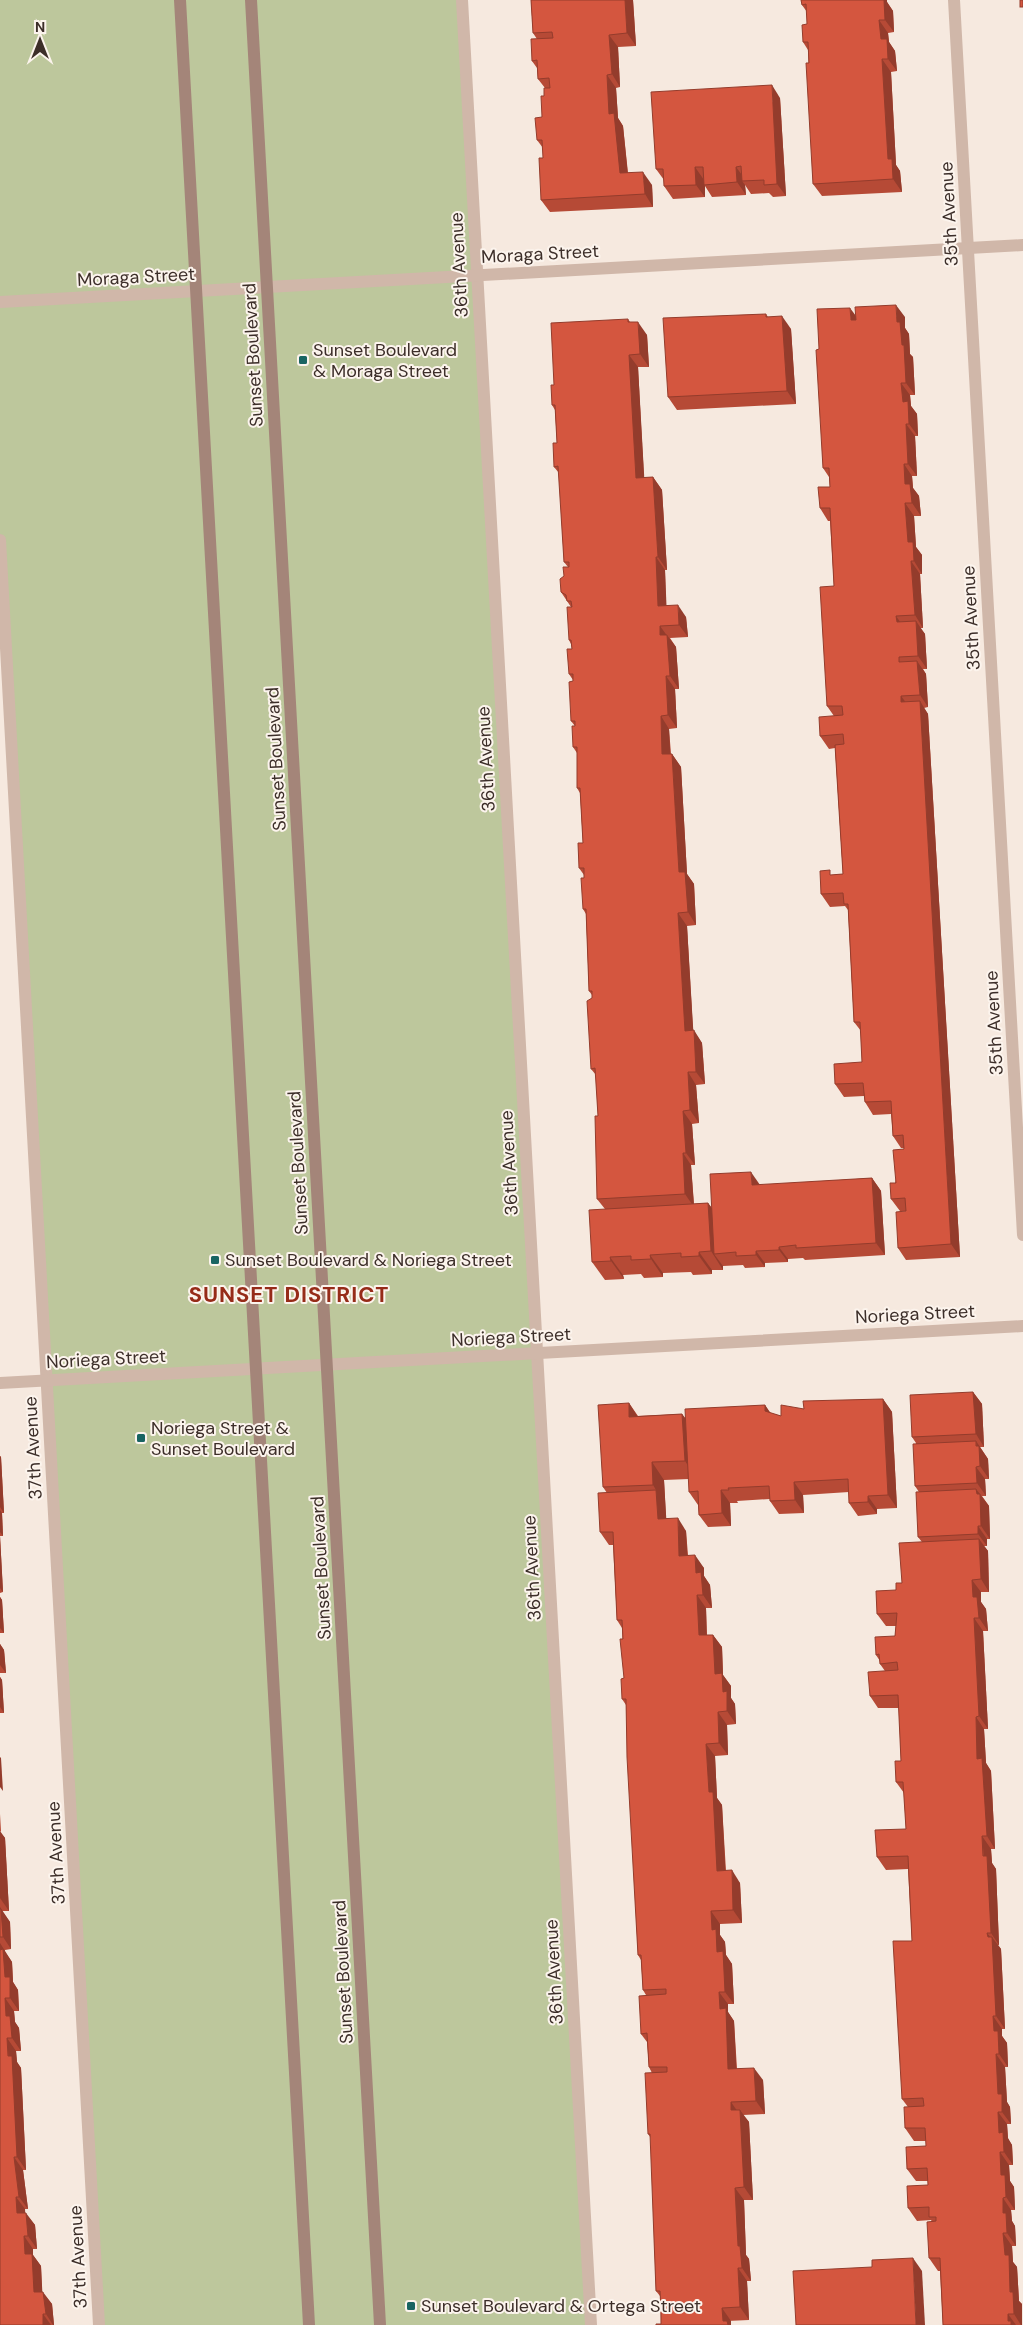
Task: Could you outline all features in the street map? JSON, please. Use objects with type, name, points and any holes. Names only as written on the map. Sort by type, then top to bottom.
[{"type":"main road","points":[[180,0],[309,2325]]},
{"type":"main road","name":"Sunset Boulevard","points":[[251,0],[380,2325]]},
{"type":"street","name":"36th Avenue","points":[[462,0],[591,2325]]},
{"type":"street","name":"35th Avenue","points":[[954,0],[1023,1235]]},
{"type":"street","name":"Moraga Street","points":[[0,302],[1023,245]]},
{"type":"street","name":"37th Avenue","points":[[0,540],[100,2325]]},
{"type":"street","name":"Noriega Street","points":[[0,1383],[1023,1326]]},
{"type":"green space","points":[[0,0],[461,0],[591,2325],[99,2325],[0,541]]},
{"type":"building","points":[[531,0],[625,0],[627,33],[609,35],[612,74],[607,75],[609,114],[614,113],[620,173],[643,172],[645,194],[541,200],[539,158],[543,158],[542,140],[537,140],[535,118],[542,117],[541,96],[544,96],[544,88],[550,88],[549,78],[538,79],[537,60],[532,61],[531,39],[553,38],[552,32],[533,33]]},
{"type":"building","points":[[801,0],[884,0],[885,20],[879,20],[881,39],[887,39],[888,59],[882,59],[888,159],[892,159],[893,179],[813,184],[806,63],[809,63],[808,42],[803,42],[802,25],[807,24],[806,4],[802,5]]},
{"type":"building","points":[[1020,0],[1023,0],[1023,7],[1020,7]]},
{"type":"building","points":[[772,85],[777,184],[764,185],[764,180],[742,181],[741,166],[736,167],[737,182],[704,185],[703,167],[695,167],[696,185],[664,186],[663,169],[656,169],[651,92]]},
{"type":"building","points":[[896,305],[897,322],[900,322],[902,345],[904,345],[906,383],[901,383],[903,402],[908,401],[909,424],[906,424],[908,464],[904,464],[905,484],[910,484],[912,503],[905,503],[908,542],[913,542],[914,561],[911,561],[915,615],[896,616],[897,622],[916,621],[918,656],[899,657],[899,662],[917,661],[920,695],[901,696],[901,702],[920,701],[951,1244],[898,1248],[896,1212],[906,1211],[905,1198],[891,1199],[890,1183],[896,1183],[893,1150],[904,1149],[903,1135],[893,1136],[891,1101],[865,1102],[863,1083],[835,1084],[834,1064],[862,1062],[860,1022],[854,1022],[848,904],[844,904],[843,893],[821,894],[820,871],[830,870],[830,875],[843,874],[835,745],[844,744],[843,734],[820,736],[819,717],[843,715],[842,706],[827,706],[820,587],[834,586],[830,508],[820,508],[818,487],[830,487],[829,468],[823,468],[816,350],[819,349],[817,309],[850,308],[851,320],[856,320],[855,307]]},
{"type":"building","points":[[766,314],[766,317],[782,316],[787,391],[668,397],[663,318]]},
{"type":"building","points":[[628,319],[628,322],[638,322],[640,354],[629,355],[636,478],[653,477],[658,557],[656,557],[658,606],[678,605],[679,625],[660,626],[660,635],[667,635],[670,676],[666,676],[668,715],[661,716],[662,754],[672,754],[679,872],[685,872],[688,912],[678,913],[685,1031],[694,1030],[696,1072],[688,1072],[690,1110],[683,1111],[686,1153],[683,1153],[685,1194],[597,1199],[595,1116],[598,1116],[595,1068],[591,1069],[587,1001],[592,998],[592,991],[589,991],[586,909],[583,909],[581,878],[584,878],[584,868],[579,868],[578,843],[583,843],[580,788],[577,788],[577,747],[573,747],[572,726],[575,726],[575,721],[571,721],[569,682],[573,681],[573,674],[569,674],[567,649],[572,649],[571,640],[569,640],[567,607],[572,607],[571,601],[567,601],[566,595],[561,592],[560,579],[564,576],[563,567],[569,567],[569,562],[564,562],[558,466],[554,467],[553,443],[557,443],[555,405],[552,405],[551,385],[554,385],[551,323]]},
{"type":"building","points":[[751,1172],[752,1185],[872,1178],[876,1243],[796,1248],[796,1245],[779,1247],[779,1250],[756,1251],[756,1255],[736,1256],[736,1252],[714,1254],[710,1174]]},
{"type":"building","points":[[708,1203],[711,1251],[699,1252],[699,1256],[681,1257],[681,1253],[650,1255],[651,1259],[631,1260],[631,1256],[610,1257],[611,1261],[592,1262],[589,1210]]},
{"type":"building","points":[[973,1392],[976,1434],[912,1437],[910,1395]]},
{"type":"building","points":[[883,1399],[888,1495],[868,1496],[868,1502],[849,1503],[848,1479],[794,1482],[795,1500],[770,1501],[769,1486],[728,1488],[729,1490],[721,1490],[722,1513],[699,1515],[698,1491],[689,1492],[685,1409],[765,1405],[765,1411],[781,1416],[781,1405],[804,1409],[803,1401]]},
{"type":"building","points":[[629,1403],[629,1417],[682,1414],[685,1461],[652,1462],[653,1485],[603,1487],[598,1405]]},
{"type":"building","points":[[976,1441],[976,1446],[979,1446],[980,1466],[976,1467],[977,1483],[915,1486],[913,1444]]},
{"type":"building","points":[[976,1489],[977,1494],[980,1494],[981,1526],[978,1526],[978,1534],[918,1537],[916,1492]]},
{"type":"building","points":[[656,1490],[658,1519],[678,1518],[679,1556],[695,1555],[696,1573],[701,1572],[703,1595],[697,1595],[699,1635],[713,1635],[715,1674],[722,1673],[723,1692],[727,1691],[727,1711],[718,1712],[719,1743],[706,1744],[709,1792],[713,1792],[717,1871],[732,1870],[733,1910],[711,1911],[712,1930],[716,1929],[717,1952],[723,1951],[725,1992],[719,1992],[720,2009],[726,2008],[728,2069],[754,2068],[756,2101],[731,2102],[731,2110],[740,2110],[744,2187],[735,2188],[738,2246],[740,2246],[742,2268],[738,2268],[740,2307],[722,2308],[723,2321],[727,2321],[728,2325],[656,2325],[661,2324],[661,2311],[660,2291],[656,2291],[650,2134],[648,2134],[645,2073],[667,2072],[667,2067],[649,2067],[647,2033],[641,2034],[639,1996],[666,1994],[666,1989],[643,1990],[641,1955],[638,1955],[627,1757],[626,1699],[622,1699],[621,1679],[624,1678],[620,1639],[623,1639],[622,1620],[617,1620],[613,1532],[600,1532],[598,1493]]},
{"type":"building","points":[[979,1539],[981,1579],[972,1580],[973,1597],[977,1597],[979,1618],[974,1618],[979,1716],[976,1717],[977,1759],[982,1758],[987,1836],[982,1836],[983,1856],[987,1856],[991,1933],[987,1933],[988,1937],[992,1937],[996,2016],[993,2016],[994,2031],[998,2031],[999,2054],[996,2054],[998,2094],[1002,2094],[1002,2112],[998,2112],[999,2133],[1003,2132],[1004,2152],[1000,2152],[1001,2175],[1005,2175],[1006,2197],[1003,2198],[1003,2213],[1006,2213],[1007,2233],[1003,2233],[1005,2255],[1009,2255],[1010,2292],[1013,2292],[1014,2314],[1008,2314],[1008,2321],[1011,2321],[1011,2325],[943,2325],[940,2258],[929,2258],[927,2222],[936,2221],[936,2217],[929,2217],[929,2207],[908,2208],[907,2186],[928,2185],[927,2168],[907,2169],[906,2147],[926,2146],[925,2128],[905,2128],[904,2107],[924,2106],[923,2098],[902,2099],[893,1941],[912,1941],[908,1856],[877,1857],[875,1830],[906,1829],[903,1782],[896,1782],[895,1761],[901,1761],[898,1695],[870,1696],[868,1672],[898,1670],[897,1662],[880,1664],[879,1654],[876,1655],[875,1637],[895,1636],[897,1613],[877,1614],[876,1591],[896,1590],[896,1583],[902,1583],[899,1543]]},
{"type":"building","points":[[1,1909],[3,1937],[0,1937]]},
{"type":"building","points":[[3,1949],[5,1977],[10,1977],[10,1998],[5,1998],[6,2016],[10,2016],[12,2038],[7,2038],[8,2056],[12,2056],[17,2157],[14,2157],[19,2197],[16,2197],[17,2213],[26,2213],[28,2236],[24,2236],[25,2254],[32,2254],[34,2292],[43,2292],[46,2314],[43,2314],[43,2325],[0,2325],[0,1950]]},
{"type":"building","points":[[913,2258],[916,2325],[796,2325],[793,2271],[872,2267],[872,2260]]},
{"type":"place","name":"Sunset Boulevard & Moraga Street","points":[[303,360]]},
{"type":"place","name":"Sunset Boulevard & Noriega Street","points":[[215,1260]]},
{"type":"place","name":"Noriega Street & Sunset Boulevard","points":[[141,1438]]},
{"type":"place","name":"Sunset Boulevard & Ortega Street","points":[[411,2306]]},
{"type":"district","name":"SUNSET DISTRICT","points":[[289,1294]]}]
